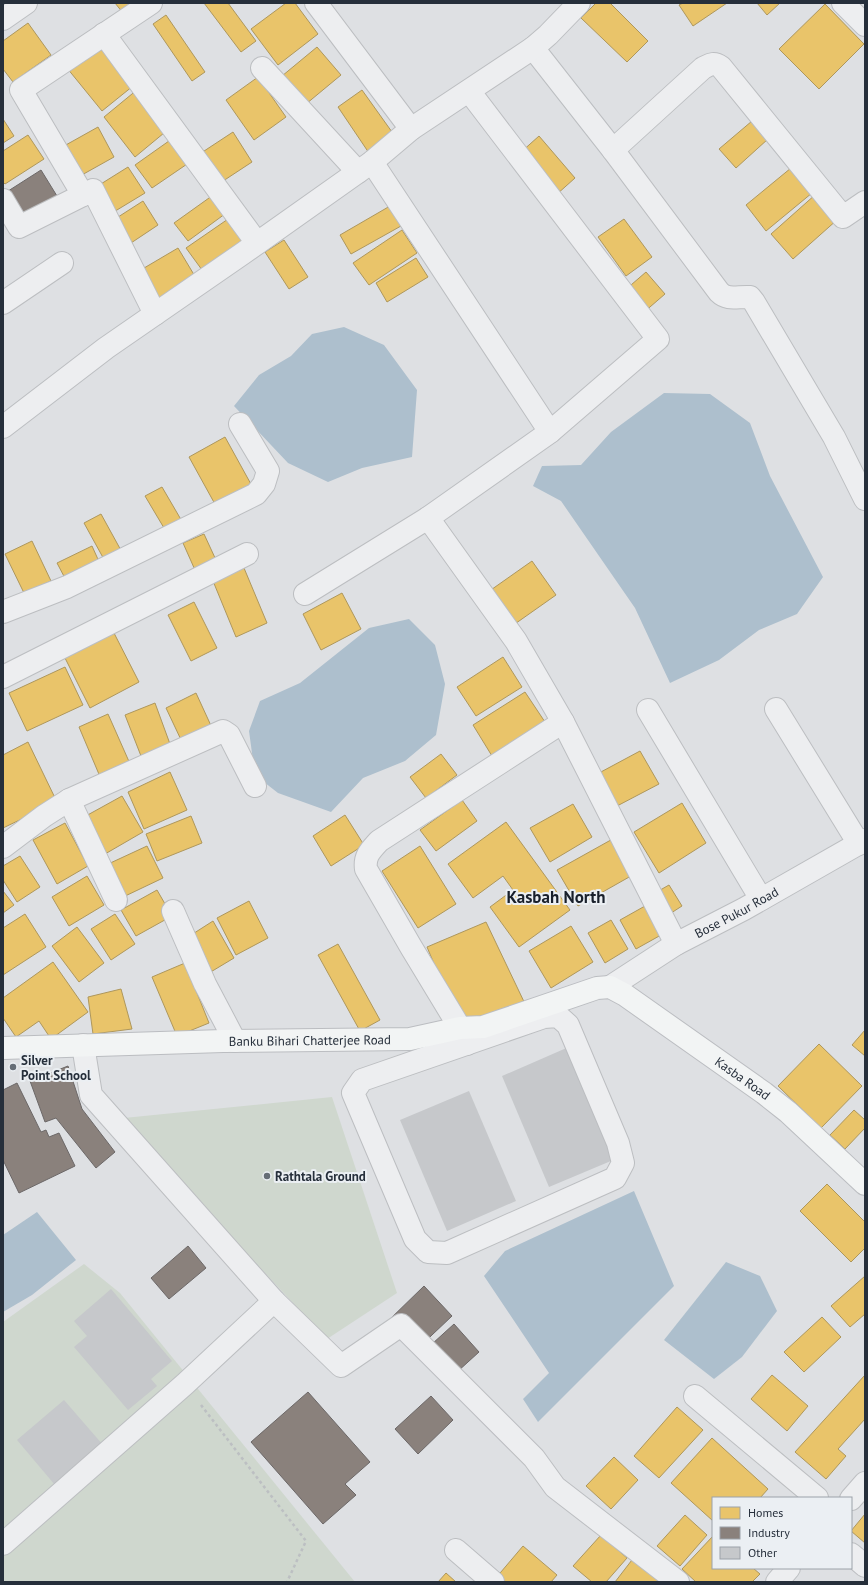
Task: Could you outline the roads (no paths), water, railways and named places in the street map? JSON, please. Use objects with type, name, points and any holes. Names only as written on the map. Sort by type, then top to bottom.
[{"type":"main road","name":"Banku Bihari Chatterjee Road","points":[[3,1048],[463,1036],[483,1027],[597,988],[610,987]]},
{"type":"main road","name":"Kasba Road","points":[[610,987],[625,995],[764,1093],[788,1112],[865,1184]]},
{"type":"street","points":[[3,19],[26,3]]},
{"type":"street","points":[[83,195],[21,90],[150,3]]},
{"type":"street","points":[[316,3],[411,129]]},
{"type":"street","points":[[3,427],[106,348],[365,167],[411,129],[533,48],[579,3]]},
{"type":"street","points":[[843,3],[865,25]]},
{"type":"street","points":[[104,34],[257,243]]},
{"type":"street","points":[[533,48],[613,150],[719,292],[727,298],[750,297],[754,302],[834,437],[865,498]]},
{"type":"street","points":[[613,150],[703,68],[711,64],[716,64],[721,67],[843,217],[865,202]]},
{"type":"street","points":[[262,68],[365,167],[550,432]]},
{"type":"street","points":[[305,594],[428,518],[550,432],[658,339],[469,91]]},
{"type":"street","points":[[3,200],[19,227],[93,190],[155,314]]},
{"type":"street","points":[[3,303],[62,263]]},
{"type":"street","points":[[3,612],[67,587],[256,494],[264,484],[268,471],[240,424]]},
{"type":"street","points":[[428,518],[516,641],[563,722],[676,944]]},
{"type":"street","points":[[3,677],[247,554]]},
{"type":"street","points":[[776,709],[862,842]]},
{"type":"street","points":[[648,710],[761,899]]},
{"type":"street","points":[[463,1036],[366,869],[365,862],[369,852],[380,841],[563,722]]},
{"type":"street","points":[[3,847],[44,816],[69,800],[223,731],[229,734],[255,786]]},
{"type":"street","points":[[69,800],[116,900]]},
{"type":"street","name":"Bose Pukur Road","points":[[610,987],[676,944],[761,899],[862,842]]},
{"type":"street","points":[[173,911],[205,984],[235,1042]]},
{"type":"street","points":[[558,1016],[568,1025],[618,1143],[624,1163],[615,1178],[447,1253],[428,1252],[415,1239],[353,1093],[362,1080],[463,1036],[544,1017],[558,1016]]},
{"type":"street","points":[[83,1045],[91,1095],[274,1301],[341,1366],[401,1325],[534,1458],[555,1487],[678,1582]]},
{"type":"street","points":[[3,1544],[185,1384],[274,1301]]},
{"type":"street","points":[[695,1396],[816,1497]]},
{"type":"street","points":[[852,1497],[865,1483]]},
{"type":"street","points":[[456,1550],[493,1582]]},
{"type":"street","points":[[852,1555],[865,1566]]},
{"type":"street","points":[[776,1582],[788,1569]]},
{"type":"water","points":[[344,327],[384,345],[417,390],[412,457],[362,468],[328,482],[288,463],[234,406],[259,375],[291,356],[312,334]]},
{"type":"water","points":[[664,393],[710,394],[750,423],[770,476],[823,577],[797,614],[759,630],[719,660],[670,683],[635,608],[561,501],[533,486],[542,466],[581,465],[611,432]]},
{"type":"water","points":[[409,619],[435,645],[445,684],[436,735],[405,761],[363,778],[331,812],[278,793],[255,775],[249,731],[260,701],[300,683],[369,628]]},
{"type":"water","points":[[634,1191],[674,1286],[538,1422],[523,1399],[549,1373],[484,1276],[505,1251]]},
{"type":"water","points":[[37,1212],[76,1260],[32,1295],[3,1312],[3,1235]]},
{"type":"water","points":[[726,1262],[760,1276],[777,1311],[742,1357],[714,1379],[664,1340]]},
{"type":"place","name":"Silver Point School","points":[[13,1067]]},
{"type":"place","name":"Rathtala Ground","points":[[267,1176]]},
{"type":"district","name":"Kasbah North","points":[[556,897]]}]
